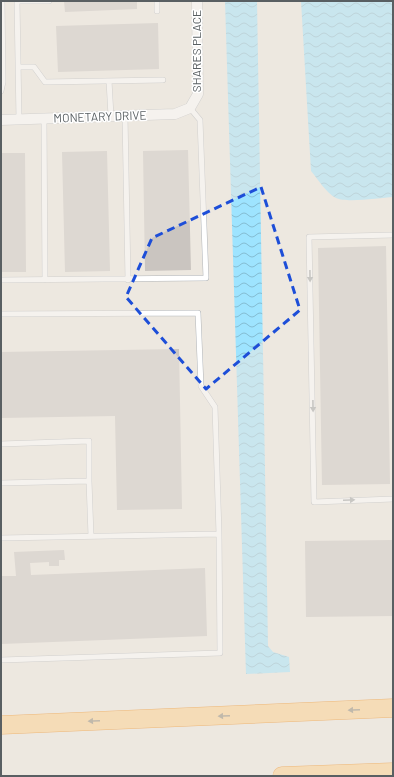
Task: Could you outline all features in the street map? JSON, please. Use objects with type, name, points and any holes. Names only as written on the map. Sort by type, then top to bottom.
[{"type":"highway","points":[[1,725],[393,708]]},
{"type":"highway","points":[[282,776],[393,772]]},
{"type":"street","name":"SHARES PLACE","points":[[193,105],[198,94],[197,1]]},
{"type":"street","name":"MONETARY DRIVE","points":[[1,120],[175,114],[193,105]]},
{"type":"lane","points":[[1,91],[2,1]]},
{"type":"lane","points":[[19,120],[17,1],[49,1]]},
{"type":"lane","points":[[157,1],[157,11]]},
{"type":"lane","points":[[18,67],[34,67],[45,82],[163,80]]},
{"type":"lane","points":[[109,81],[111,116]]},
{"type":"lane","points":[[1,280],[128,280],[206,278],[200,120],[193,105]]},
{"type":"lane","points":[[125,116],[128,280]]},
{"type":"lane","points":[[44,119],[45,280]]},
{"type":"lane","points":[[393,235],[309,237],[314,502],[393,499]]},
{"type":"lane","points":[[1,314],[198,314],[200,386],[215,407],[219,534],[220,653],[1,660]]},
{"type":"lane","points":[[1,444],[89,441],[91,536]]},
{"type":"lane","points":[[1,483],[89,481]]},
{"type":"lane","points":[[1,538],[219,534]]},
{"type":"highlighted area","points":[[261,187],[300,310],[206,389],[126,297],[152,238]]},
{"type":"water","points":[[225,1],[257,1],[268,646],[273,652],[289,657],[290,672],[246,674]]},
{"type":"water","points":[[301,1],[393,1],[393,197],[355,200],[336,198],[332,196],[311,171]]},
{"type":"building","points":[[64,1],[137,1],[137,9],[65,12]]},
{"type":"building","points":[[158,23],[159,69],[58,72],[56,26]]},
{"type":"building","points":[[188,150],[191,270],[145,271],[143,151]]},
{"type":"building","points":[[107,151],[110,271],[65,272],[62,152]]},
{"type":"building","points":[[1,153],[25,153],[26,272],[1,272]]},
{"type":"building","points":[[386,246],[390,484],[322,485],[318,248]]},
{"type":"building","points":[[179,349],[182,509],[117,510],[115,416],[1,418],[1,352]]},
{"type":"building","points":[[393,540],[393,616],[306,617],[305,541]]},
{"type":"building","points":[[64,550],[65,560],[59,560],[59,566],[49,566],[49,562],[30,563],[31,575],[205,568],[207,636],[1,644],[1,576],[16,576],[14,552]]}]
